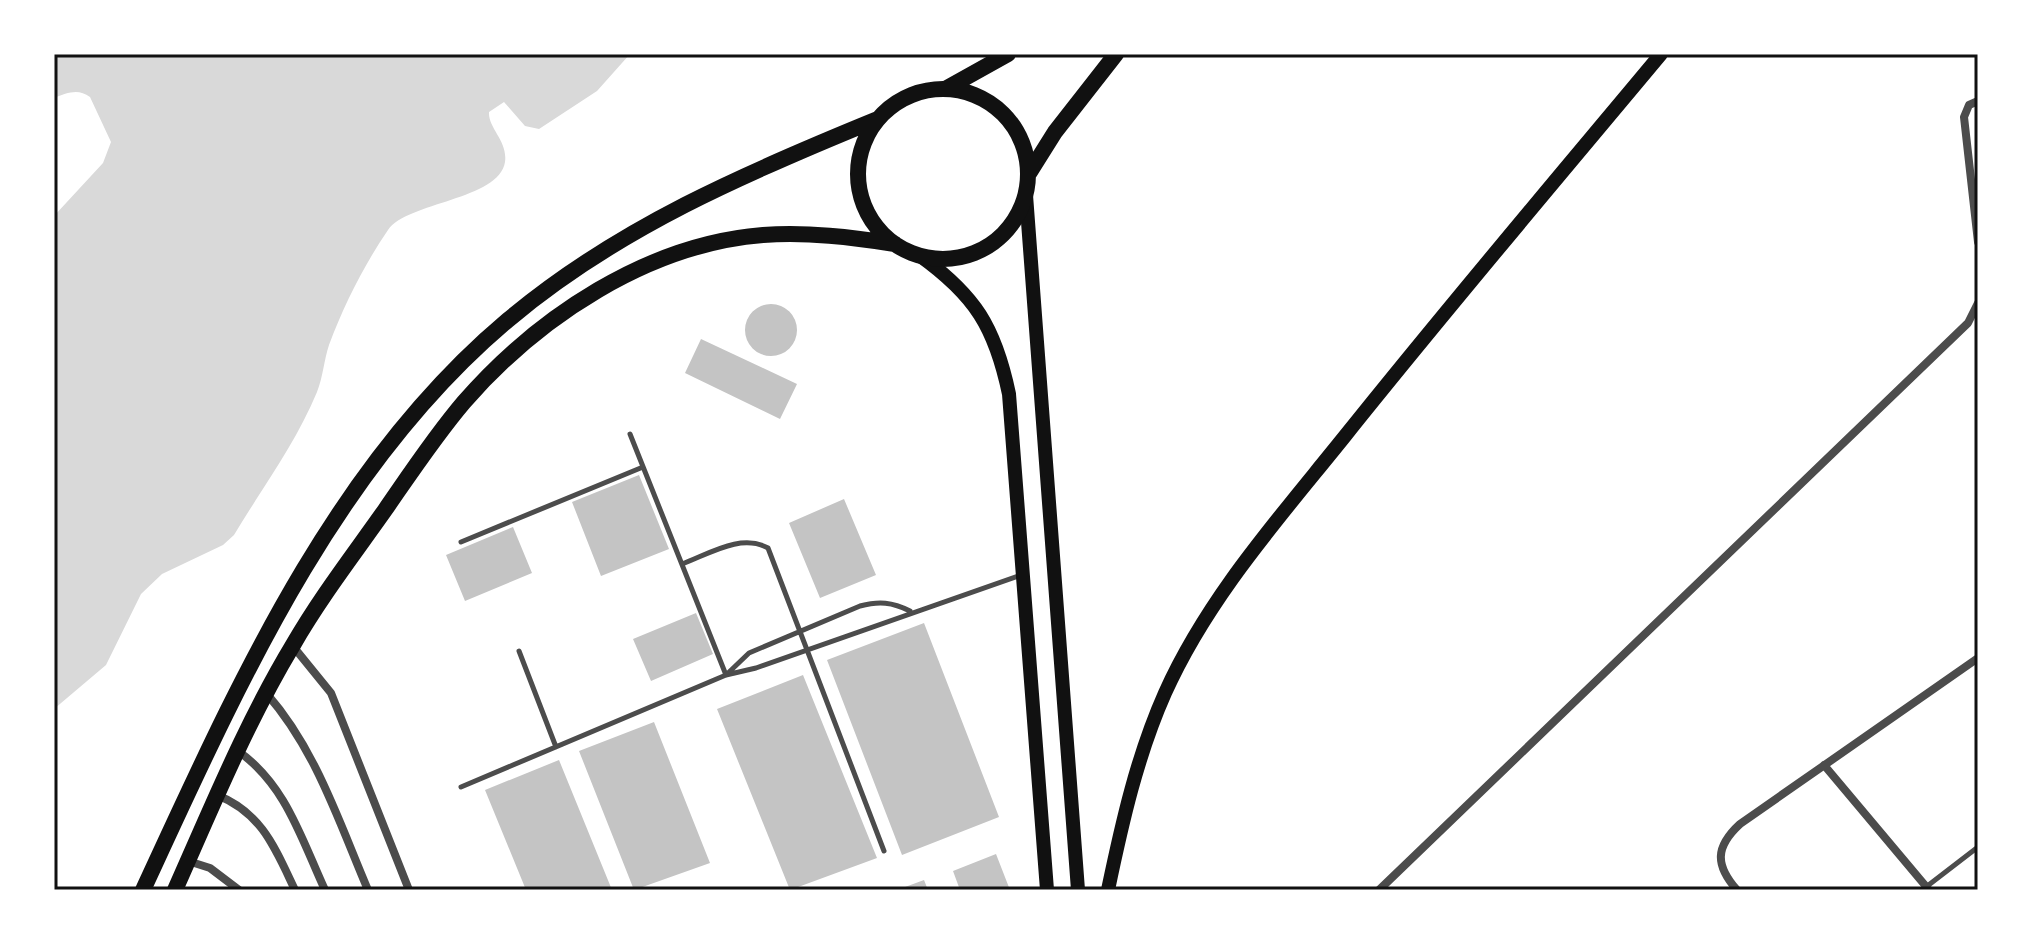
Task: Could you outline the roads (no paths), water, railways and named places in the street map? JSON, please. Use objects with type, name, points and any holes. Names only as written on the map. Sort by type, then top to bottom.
[{"type":"highway","points":[[895,244],[871,218],[859,185],[861,150],[878,119],[897,101],[921,91],[947,88],[1008,54]]},
{"type":"highway","points":[[1028,175],[1055,132],[1116,54]]},
{"type":"highway","points":[[181,886],[188,861],[237,750],[292,645],[463,403],[531,338],[585,299],[632,272],[695,248],[761,235],[829,234],[895,244],[919,255],[953,258],[985,248],[1003,234],[1017,216],[1026,195],[1028,175],[1018,133],[989,102],[947,88]]},
{"type":"highway","points":[[143,890],[211,741],[297,585],[351,497],[444,381],[510,318],[626,236],[710,190],[878,119]]},
{"type":"main road","points":[[1108,890],[1139,762],[1165,693],[1200,626],[1253,551],[1371,404],[1661,54]]},
{"type":"main road","points":[[1026,195],[1078,890]]},
{"type":"main road","points":[[919,255],[954,280],[982,313],[1001,352],[1009,394],[1047,890]]},
{"type":"street","points":[[1978,101],[1969,105],[1964,117],[1975,190],[1978,238]]},
{"type":"street","points":[[1967,148],[1978,147]]},
{"type":"street","points":[[1379,890],[1968,323],[1978,303]]},
{"type":"street","points":[[292,645],[331,693],[409,890]]},
{"type":"street","points":[[1731,888],[1722,873],[1721,859],[1730,833],[1978,658]]},
{"type":"street","points":[[267,694],[308,752],[368,890]]},
{"type":"street","points":[[237,750],[259,766],[277,787],[325,890]]},
{"type":"street","points":[[1824,765],[1927,888]]},
{"type":"street","points":[[217,795],[237,803],[261,824],[295,890]]},
{"type":"street","points":[[188,861],[210,868],[239,890]]},
{"type":"lane","points":[[630,434],[726,675]]},
{"type":"lane","points":[[461,542],[643,467]]},
{"type":"lane","points":[[682,564],[743,541],[756,541],[768,548],[884,851]]},
{"type":"lane","points":[[461,787],[726,675],[809,650],[911,611],[1023,575]]},
{"type":"lane","points":[[726,675],[749,653],[877,602],[895,603],[911,611]]},
{"type":"lane","points":[[519,651],[556,747]]},
{"type":"lane","points":[[1927,888],[1978,847]]}]
